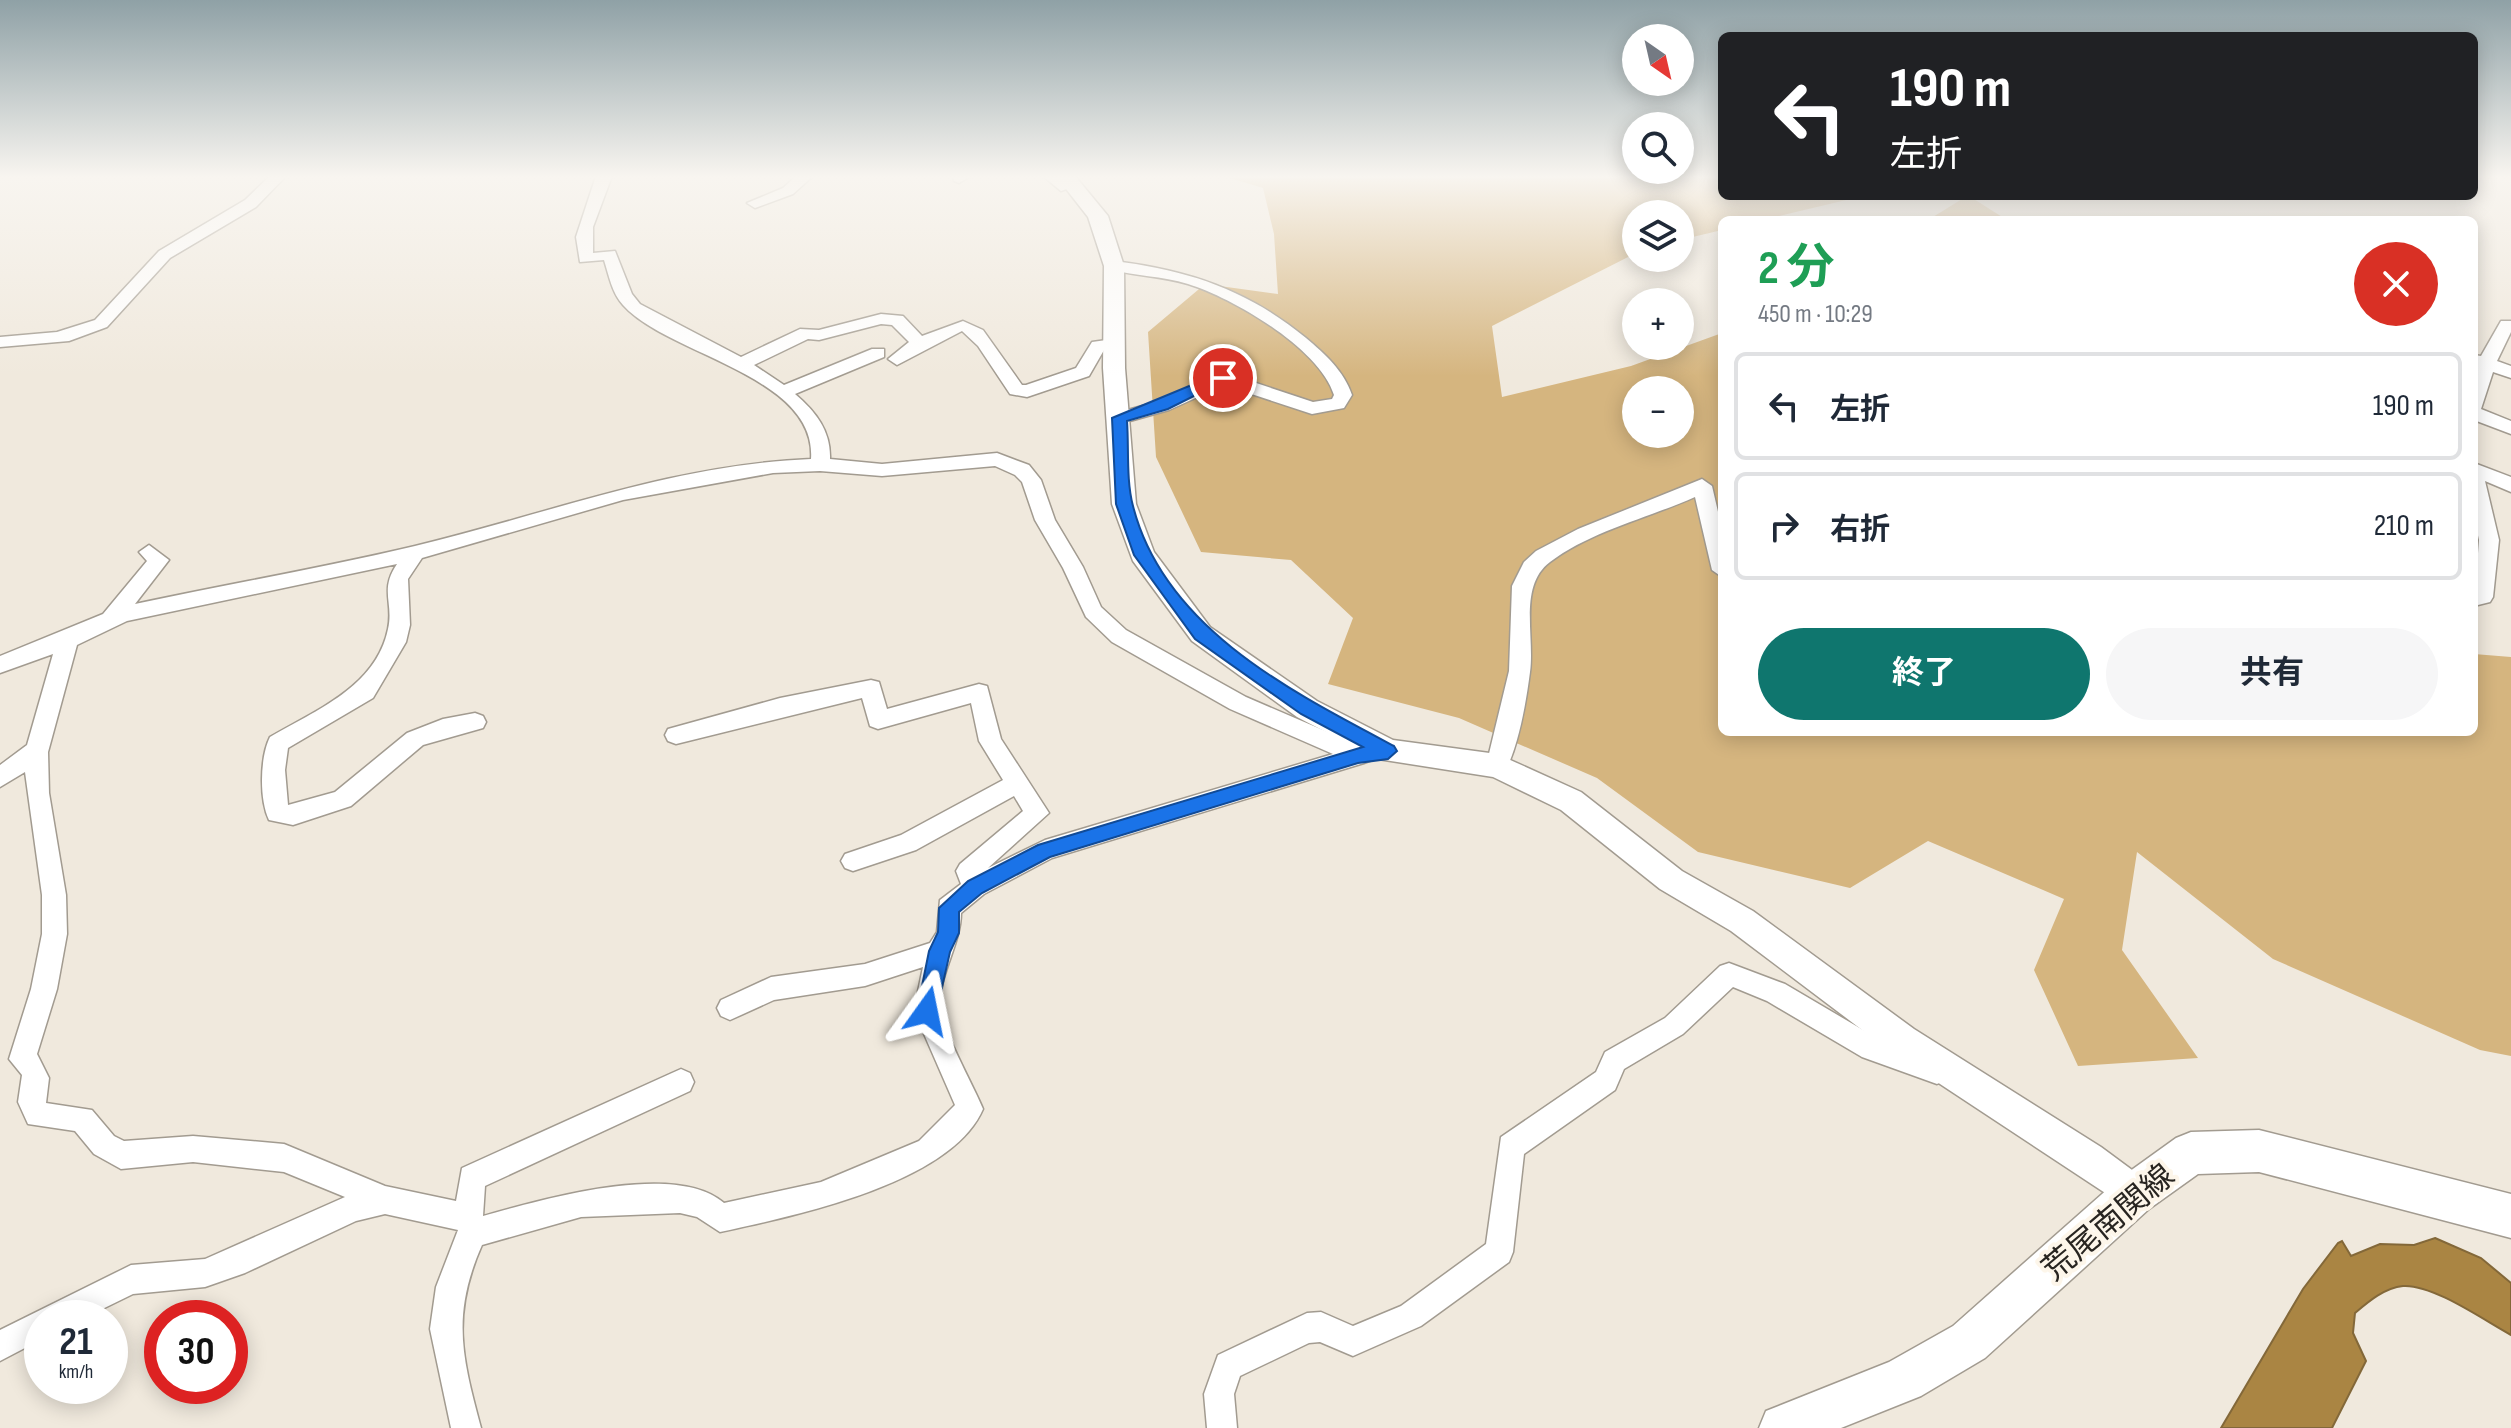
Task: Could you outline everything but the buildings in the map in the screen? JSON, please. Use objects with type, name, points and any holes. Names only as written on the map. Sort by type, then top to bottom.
[{"type":"main road","name":"荒尾南関線","points":[[1783,1428],[1904,1379],[1969,1342],[2134,1194],[2191,1153],[2259,1151],[2511,1216]]},
{"type":"street","points":[[0,342],[65,337],[92,328],[115,315],[149,269],[180,243]]},
{"type":"street","points":[[583,243],[586,259],[609,254],[615,266],[615,277],[636,311],[741,364],[782,393],[820,438],[820,465]]},
{"type":"street","points":[[1107,243],[1114,266],[1124,504],[1142,555],[1201,634],[1307,709],[1388,751]]},
{"type":"street","points":[[1114,266],[1169,271],[1247,301],[1329,368],[1341,384],[1343,395],[1338,404],[1312,408],[1223,378],[1163,406],[1119,418]]},
{"type":"street","points":[[741,364],[806,333],[819,335],[881,319],[897,320],[920,343]]},
{"type":"street","points":[[2511,327],[2507,325],[2480,361],[2511,372]]},
{"type":"street","points":[[897,359],[920,343],[963,326],[971,328],[1016,390],[1027,391],[1083,372],[1098,346],[1115,342]]},
{"type":"street","points":[[782,393],[878,353]]},
{"type":"street","points":[[2478,415],[2511,428]]},
{"type":"street","points":[[0,665],[68,640],[122,614],[415,553],[623,493],[742,470],[820,465],[882,470],[997,459],[1011,464],[1031,480],[1045,520],[1073,567],[1093,612],[1119,636],[1238,703],[1358,755]]},
{"type":"street","points":[[2478,473],[2511,485]]},
{"type":"street","points":[[1497,766],[1521,662],[1522,589],[1529,568],[1541,557],[1582,536],[1702,486],[1718,553]]},
{"type":"street","points":[[2478,504],[2483,597],[2478,598]]},
{"type":"street","points":[[2482,537],[2511,549]]},
{"type":"street","points":[[110,620],[159,560],[149,552]]},
{"type":"street","points":[[415,553],[398,578],[396,596],[400,625],[395,642],[365,692],[278,743],[274,770],[277,813],[293,815],[343,799],[415,739],[443,728],[475,722]]},
{"type":"street","points":[[68,640],[37,750],[36,797],[49,853],[55,918],[50,961],[22,1059],[33,1066],[37,1078],[31,1102],[38,1115],[82,1119],[104,1145],[121,1155],[193,1149],[284,1158],[385,1200],[471,1226],[581,1203],[680,1199],[704,1204],[720,1218],[821,1196],[929,1151],[970,1109],[927,1011],[939,951],[949,933],[949,908],[975,887],[1045,850],[1358,755],[1388,751],[1497,766],[1571,801],[1671,880],[1742,921],[1820,983],[1958,1077],[2089,1159],[2134,1194]]},
{"type":"street","points":[[676,735],[769,713],[780,707],[871,688],[878,720],[979,692],[990,741],[1037,813],[968,871],[975,887]]},
{"type":"street","points":[[0,778],[37,750]]},
{"type":"street","points":[[853,861],[908,843],[1018,783]]},
{"type":"street","points":[[730,1008],[771,989],[865,975],[939,951]]},
{"type":"street","points":[[1222,1428],[1219,1394],[1229,1366],[1307,1328],[1321,1327],[1353,1341],[1411,1316],[1499,1252],[1511,1147],[1606,1081],[1614,1061],[1674,1026],[1729,974],[1753,979],[1853,1040],[1900,1061],[1958,1077]]},
{"type":"street","points":[[466,1428],[447,1356],[443,1313],[471,1226],[472,1178],[681,1082]]},
{"type":"street","points":[[89,1300],[131,1280],[205,1273],[235,1263],[354,1208],[385,1200]]},
{"type":"street","points":[[0,1346],[24,1333]]},
{"type":"shaded area","points":[[1275,243],[1622,243],[1622,260],[1492,326],[1502,397],[1648,360],[1694,360],[1694,343],[1718,334],[1718,736],[2478,736],[2478,654],[2511,657],[2511,1056],[2480,1050],[2273,959],[2137,852],[2122,950],[2198,1058],[2078,1066],[2034,970],[2064,899],[1928,841],[1850,888],[1698,852],[1597,778],[1459,718],[1328,684],[1353,618],[1291,560],[1201,552],[1156,457],[1148,332],[1205,284],[1278,294]]},
{"type":"shaded area","points":[[2435,1238],[2481,1258],[2511,1283],[2511,1335],[2429,1291],[2396,1287],[2377,1296],[2355,1313],[2353,1333],[2366,1361],[2332,1428],[2221,1428],[2303,1289],[2338,1243],[2342,1241],[2351,1256],[2380,1244],[2414,1245]]},
{"type":"route","points":[[927,1011],[939,951],[949,933],[949,908],[975,887],[1045,850],[1228,797],[1358,755],[1388,751],[1307,709],[1201,634],[1142,555],[1124,504],[1119,418],[1163,406],[1223,378]]}]
